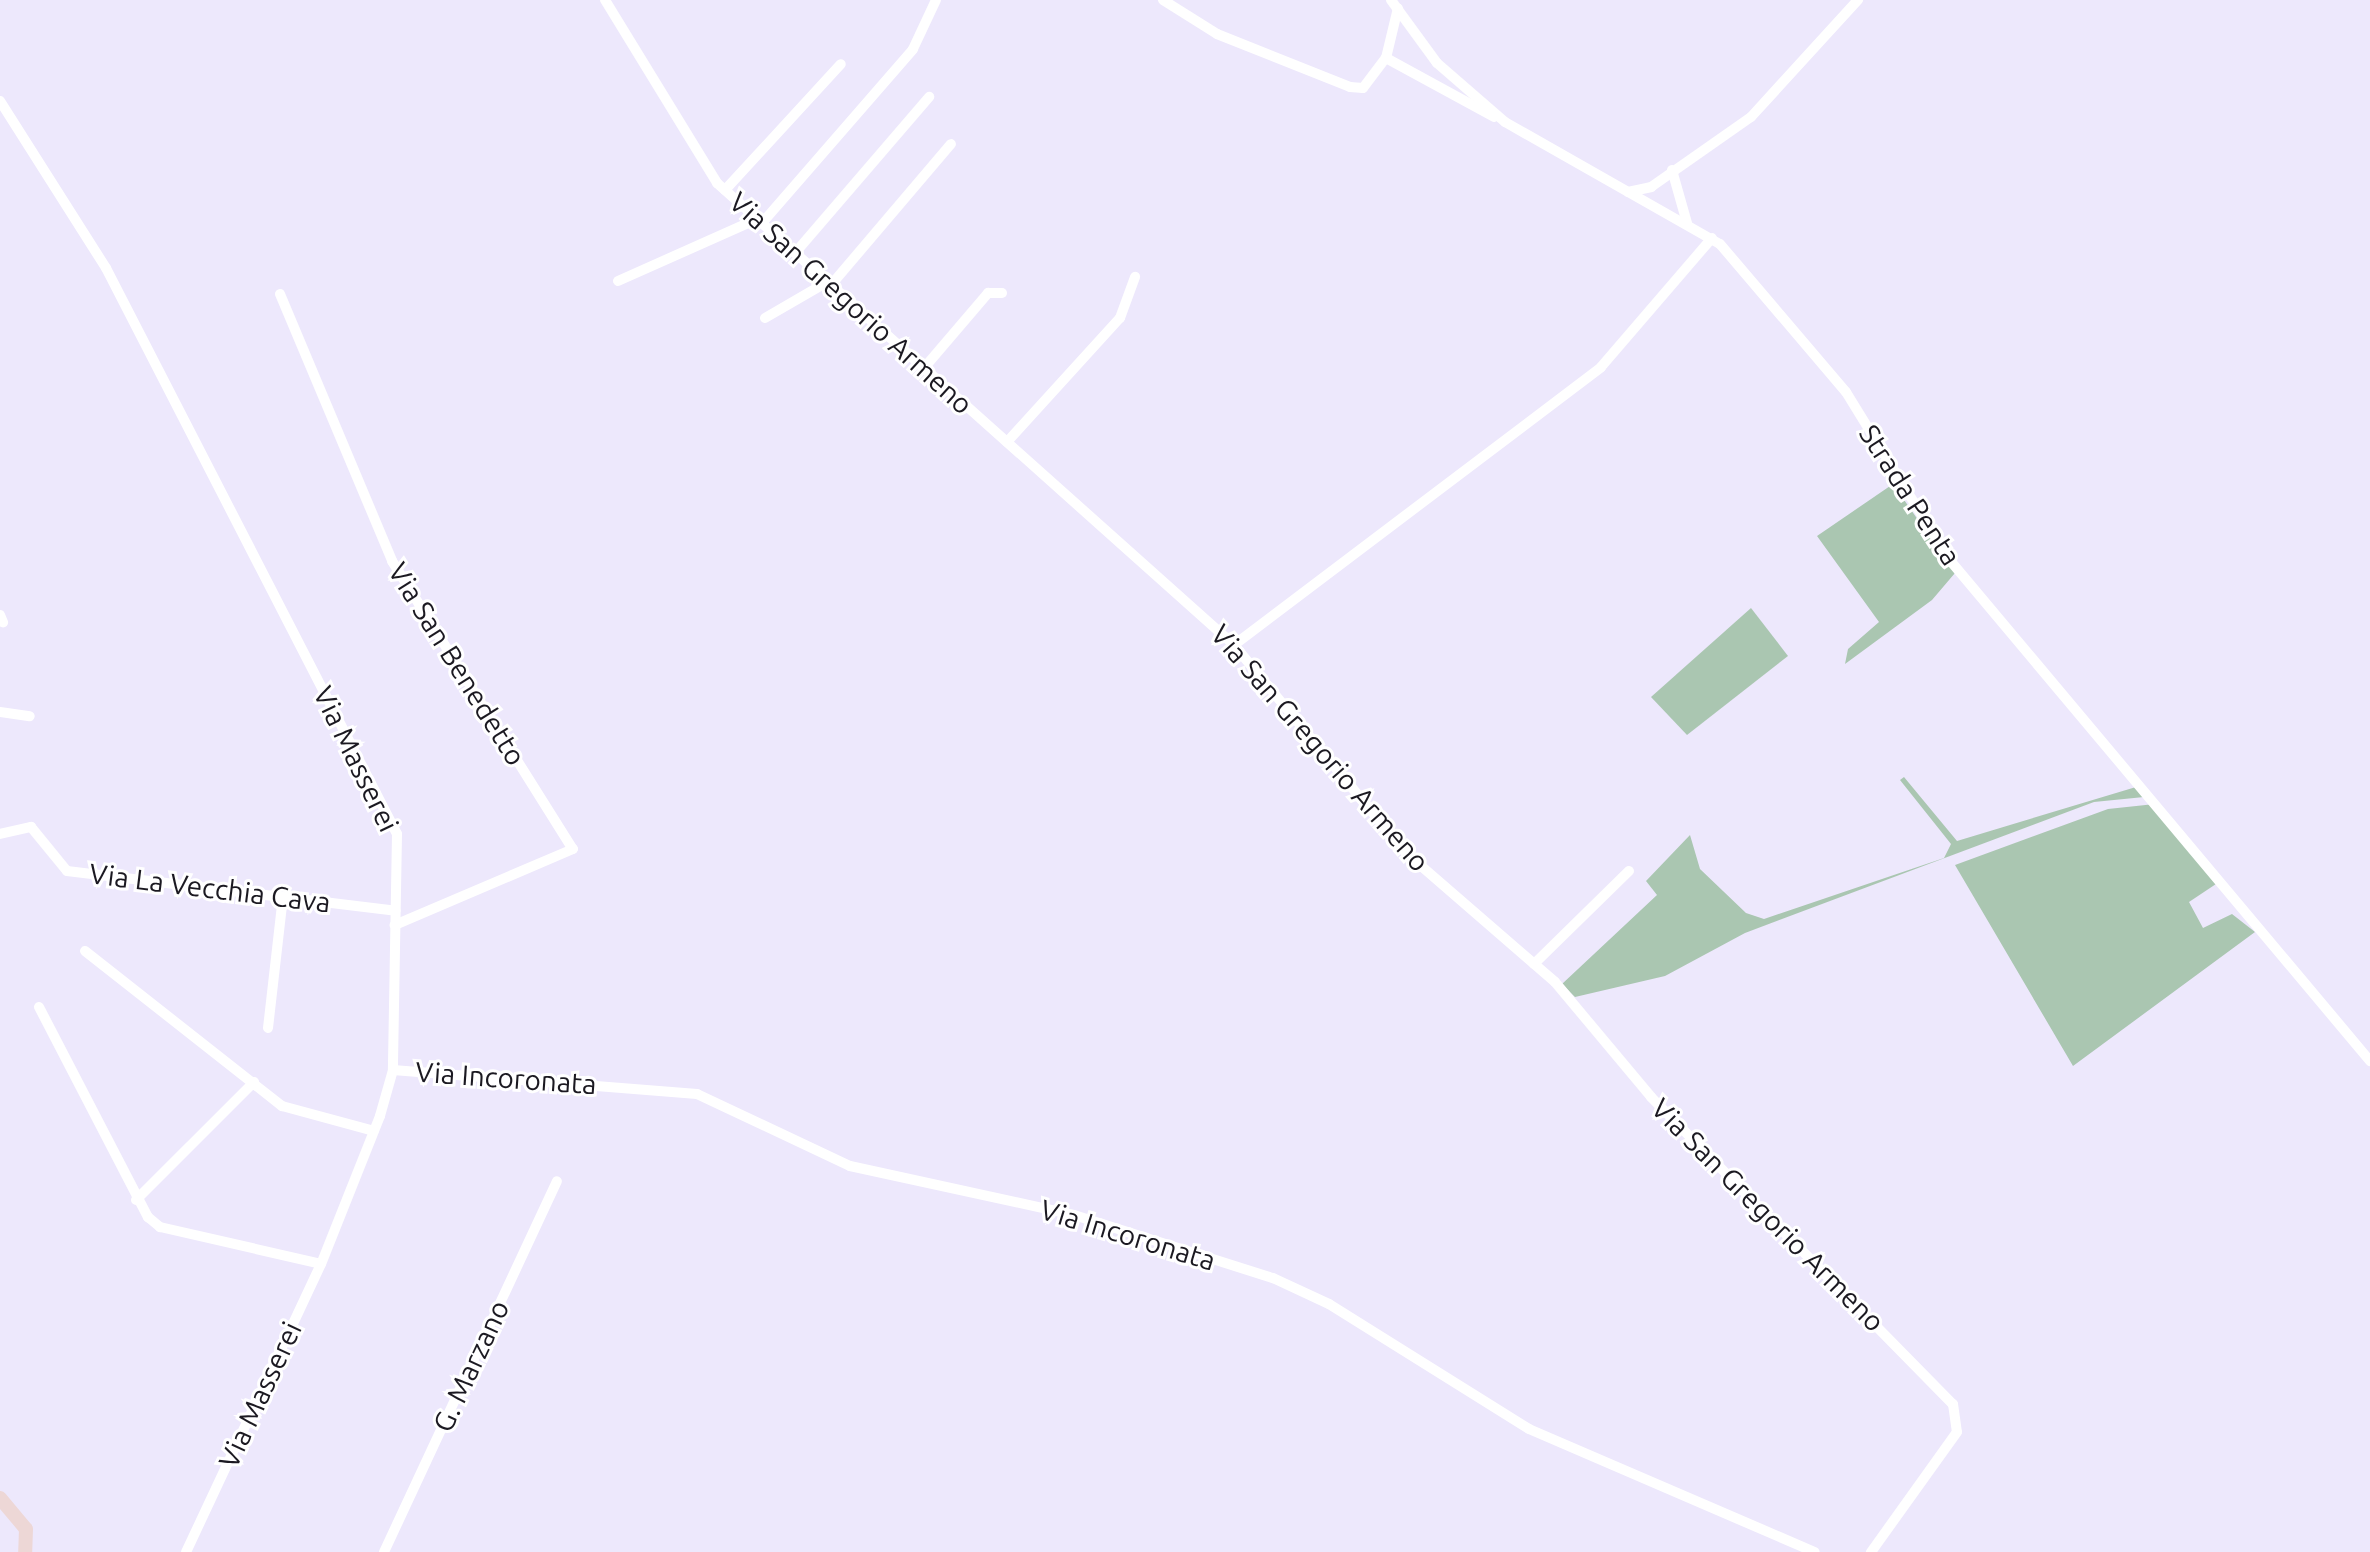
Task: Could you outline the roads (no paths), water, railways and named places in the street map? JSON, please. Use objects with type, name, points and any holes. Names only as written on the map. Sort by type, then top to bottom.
[{"type":"main road","points":[[0,1498],[28,1533],[37,1552]]},
{"type":"main road","points":[[0,1514],[17,1518]]},
{"type":"main road","points":[[25,1552],[28,1533]]},
{"type":"street","name":"Via San Gregorio Armeno","points":[[605,0],[681,132],[725,190],[1234,645],[1405,852],[1534,964],[1651,1097],[1953,1404],[1957,1432],[1871,1552]]},
{"type":"street","points":[[618,281],[760,221],[913,49],[936,0]]},
{"type":"street","points":[[1163,0],[1217,34],[1350,87],[1363,88],[1386,58],[1395,4]]},
{"type":"street","points":[[1627,193],[1651,187],[1762,107],[1858,0]]},
{"type":"street","name":"Strada Penta","points":[[1395,4],[1437,63],[1505,122],[1712,238],[1846,392],[1948,558],[2370,1061]]},
{"type":"street","points":[[1386,58],[1505,122]]},
{"type":"street","points":[[725,190],[841,64]]},
{"type":"street","points":[[795,253],[929,97]]},
{"type":"street","name":"Via Masserei","points":[[0,101],[106,268],[397,834],[393,1070],[374,1131],[321,1264],[186,1552]]},
{"type":"street","points":[[765,318],[829,283],[951,144]]},
{"type":"street","points":[[1672,170],[1687,223]]},
{"type":"street","points":[[1234,645],[1601,367],[1712,238]]},
{"type":"street","points":[[1007,442],[1120,318],[1135,277]]},
{"type":"street","points":[[924,368],[988,293],[1002,293]]},
{"type":"street","name":"Via San Benedetto","points":[[280,294],[392,561],[573,849],[395,925]]},
{"type":"street","points":[[0,712],[30,716]]},
{"type":"street","name":"Via La Vecchia Cava","points":[[0,834],[31,827],[67,871],[396,911]]},
{"type":"street","points":[[1534,964],[1629,871]]},
{"type":"street","points":[[268,1028],[283,897]]},
{"type":"street","points":[[85,951],[282,1106],[374,1131]]},
{"type":"street","points":[[39,1007],[136,1200],[160,1227],[321,1264]]},
{"type":"street","name":"Via Incoronata","points":[[393,1070],[697,1094],[850,1166],[1074,1215],[1273,1278],[1329,1304],[1529,1429],[1815,1552]]},
{"type":"street","points":[[136,1200],[254,1082]]},
{"type":"street","name":"G. Marzano","points":[[384,1552],[557,1181]]}]
